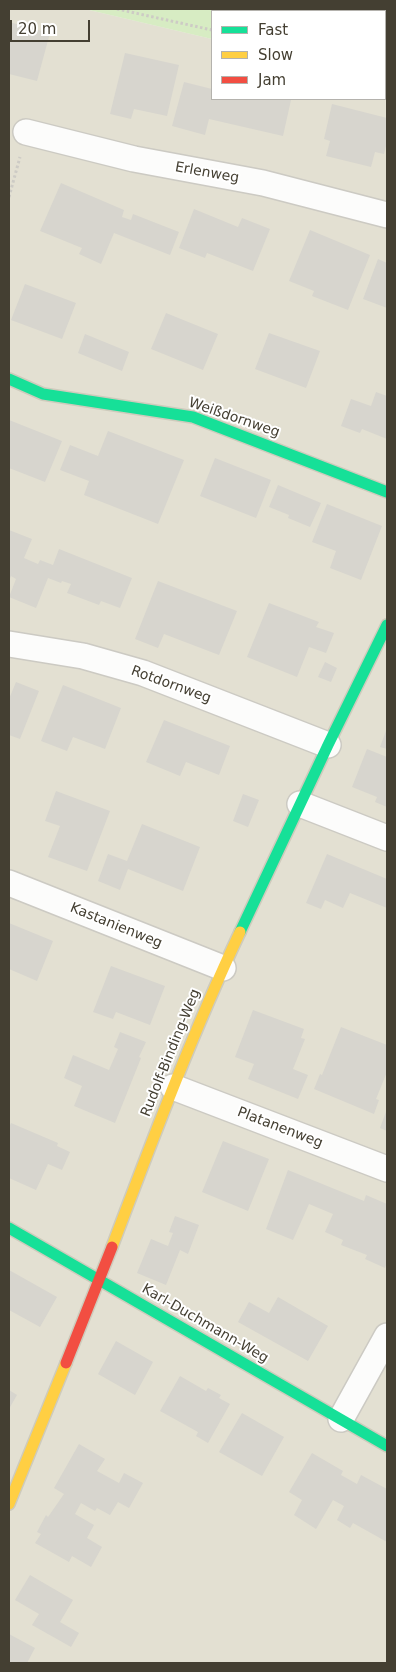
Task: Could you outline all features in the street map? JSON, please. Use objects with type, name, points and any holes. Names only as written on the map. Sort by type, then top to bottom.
[{"type":"street","name":"Erlenweg","points":[[26,132],[134,159],[263,183],[387,215]]},
{"type":"street","name":"Weißdornweg","points":[[9,379],[43,394],[193,417],[387,492]]},
{"type":"street","name":"Rudolf-Binding-Weg","points":[[9,1504],[99,1281],[173,1087],[223,968],[387,625]]},
{"type":"street","name":"Rotdornweg","points":[[9,644],[83,656],[143,673],[328,745]]},
{"type":"street","points":[[300,804],[387,838]]},
{"type":"street","name":"Kastanienweg","points":[[9,883],[223,968]]},
{"type":"street","name":"Platanenweg","points":[[173,1087],[387,1169]]},
{"type":"street","name":"Karl-Duchmann-Weg","points":[[9,1228],[387,1446]]},
{"type":"street","points":[[341,1419],[387,1336]]},
{"type":"path","points":[[116,9],[211,30]]},
{"type":"path","points":[[9,197],[26,132]]},
{"type":"shaded area","points":[[9,9],[85,9],[211,39],[211,100],[386,100],[387,81],[387,1663],[9,1663]]},
{"type":"green space","points":[[85,9],[387,9],[387,81],[386,10],[211,10],[211,39]]},
{"type":"building","points":[[9,22],[50,33],[37,81],[9,74]]},
{"type":"building","points":[[125,53],[179,65],[167,116],[134,109],[131,119],[110,114]]},
{"type":"building","points":[[184,82],[211,89],[211,100],[291,100],[283,136],[209,119],[205,135],[172,126]]},
{"type":"building","points":[[332,104],[387,118],[387,142],[384,154],[375,152],[371,167],[326,156],[330,141],[324,139]]},
{"type":"building","points":[[61,183],[124,210],[122,217],[131,220],[133,214],[179,232],[170,255],[114,233],[101,264],[79,254],[82,248],[40,231]]},
{"type":"building","points":[[194,209],[238,227],[242,218],[270,229],[253,271],[207,253],[205,258],[179,248]]},
{"type":"building","points":[[310,230],[370,255],[348,310],[312,296],[314,291],[289,281]]},
{"type":"building","points":[[378,259],[387,263],[387,308],[363,299]]},
{"type":"building","points":[[25,284],[76,303],[62,339],[11,320]]},
{"type":"building","points":[[166,313],[218,334],[203,370],[151,349]]},
{"type":"building","points":[[269,333],[320,351],[306,388],[255,369]]},
{"type":"building","points":[[85,334],[129,352],[122,371],[78,353]]},
{"type":"building","points":[[376,392],[387,396],[387,439],[362,429],[360,433],[341,426],[351,399],[371,406]]},
{"type":"building","points":[[9,420],[62,441],[45,482],[9,468]]},
{"type":"building","points":[[108,431],[184,460],[158,524],[84,495],[89,481],[60,470],[70,445],[98,456]]},
{"type":"building","points":[[215,458],[271,480],[256,518],[200,496]]},
{"type":"building","points":[[278,485],[321,503],[310,527],[288,518],[289,515],[269,507]]},
{"type":"building","points":[[327,504],[382,526],[361,580],[330,568],[336,551],[312,542]]},
{"type":"building","points":[[9,530],[32,539],[24,558],[38,564],[40,560],[53,565],[59,549],[132,578],[120,608],[101,601],[99,605],[67,593],[71,584],[62,581],[61,583],[48,578],[36,608],[9,597],[16,579],[11,576],[9,581]]},
{"type":"building","points":[[158,581],[237,611],[219,655],[164,634],[158,648],[135,639]]},
{"type":"building","points":[[269,603],[319,622],[316,627],[334,633],[326,653],[309,647],[297,677],[247,657]]},
{"type":"building","points":[[325,662],[337,668],[331,682],[318,677]]},
{"type":"building","points":[[16,682],[39,691],[20,739],[9,735],[9,699]]},
{"type":"building","points":[[63,685],[121,708],[105,749],[73,737],[67,751],[41,741]]},
{"type":"building","points":[[164,720],[230,746],[219,775],[186,762],[180,776],[146,762]]},
{"type":"building","points":[[387,728],[387,749],[380,747]]},
{"type":"building","points":[[367,749],[387,757],[387,807],[375,802],[377,797],[352,787]]},
{"type":"building","points":[[56,791],[110,811],[87,871],[48,857],[60,826],[45,821]]},
{"type":"building","points":[[243,794],[259,800],[248,827],[233,821]]},
{"type":"building","points":[[142,824],[200,847],[183,891],[128,869],[120,890],[98,881],[108,854],[127,861]]},
{"type":"building","points":[[327,854],[387,879],[387,908],[350,893],[343,908],[325,900],[321,909],[306,903]]},
{"type":"building","points":[[9,923],[53,941],[37,981],[9,969]]},
{"type":"building","points":[[111,966],[165,986],[150,1025],[116,1012],[113,1019],[93,1012]]},
{"type":"building","points":[[253,1010],[304,1029],[301,1038],[305,1039],[293,1069],[308,1075],[298,1099],[248,1079],[254,1064],[235,1057]]},
{"type":"building","points":[[341,1027],[387,1045],[387,1072],[376,1099],[379,1100],[374,1114],[314,1089],[320,1074],[322,1075]]},
{"type":"building","points":[[120,1032],[146,1042],[115,1123],[74,1106],[82,1086],[64,1078],[73,1055],[109,1070],[118,1049],[114,1047]]},
{"type":"building","points":[[387,1109],[387,1131],[380,1128]]},
{"type":"building","points":[[11,1123],[58,1143],[57,1146],[70,1152],[62,1170],[48,1164],[36,1190],[9,1178],[9,1127]]},
{"type":"building","points":[[223,1141],[269,1159],[248,1211],[202,1192]]},
{"type":"building","points":[[288,1170],[364,1201],[366,1195],[387,1204],[387,1262],[385,1268],[365,1259],[367,1255],[341,1245],[343,1240],[325,1232],[333,1214],[309,1204],[293,1240],[266,1229]]},
{"type":"building","points":[[175,1216],[199,1225],[188,1254],[180,1250],[166,1285],[137,1273],[151,1239],[168,1246],[173,1233],[169,1232]]},
{"type":"building","points":[[9,1270],[57,1297],[40,1327],[9,1310]]},
{"type":"building","points":[[278,1297],[328,1326],[308,1361],[238,1322],[249,1302],[269,1313]]},
{"type":"building","points":[[116,1341],[153,1362],[135,1395],[98,1374]]},
{"type":"building","points":[[180,1376],[206,1391],[208,1388],[221,1395],[219,1398],[230,1404],[208,1443],[196,1436],[198,1432],[160,1411]]},
{"type":"building","points":[[9,1390],[17,1395],[9,1409]]},
{"type":"building","points":[[242,1413],[284,1437],[262,1476],[219,1452]]},
{"type":"building","points":[[79,1444],[105,1459],[97,1471],[119,1483],[124,1473],[143,1483],[129,1508],[118,1502],[110,1515],[97,1508],[95,1511],[81,1503],[75,1514],[94,1525],[87,1538],[102,1547],[91,1567],[72,1556],[69,1562],[35,1543],[41,1534],[37,1532],[46,1515],[48,1517],[64,1494],[54,1488]]},
{"type":"building","points":[[312,1453],[343,1471],[341,1475],[357,1484],[361,1475],[387,1489],[387,1542],[353,1523],[350,1528],[337,1520],[344,1506],[333,1500],[316,1529],[294,1515],[302,1500],[289,1492]]},
{"type":"building","points":[[30,1575],[73,1600],[60,1622],[79,1633],[71,1647],[32,1625],[39,1614],[15,1600]]},
{"type":"building","points":[[9,1634],[35,1648],[27,1663],[9,1663]]},
{"type":"traffic: fast","points":[[9,379],[43,394],[193,417],[387,492]]},
{"type":"traffic: fast","points":[[240,932],[387,625]]},
{"type":"traffic: fast","points":[[9,1228],[387,1446]]},
{"type":"traffic: slow","points":[[112,1247],[189,1049],[240,932]]},
{"type":"traffic: slow","points":[[9,1504],[66,1363]]},
{"type":"traffic: jam","points":[[66,1363],[112,1247]]}]
